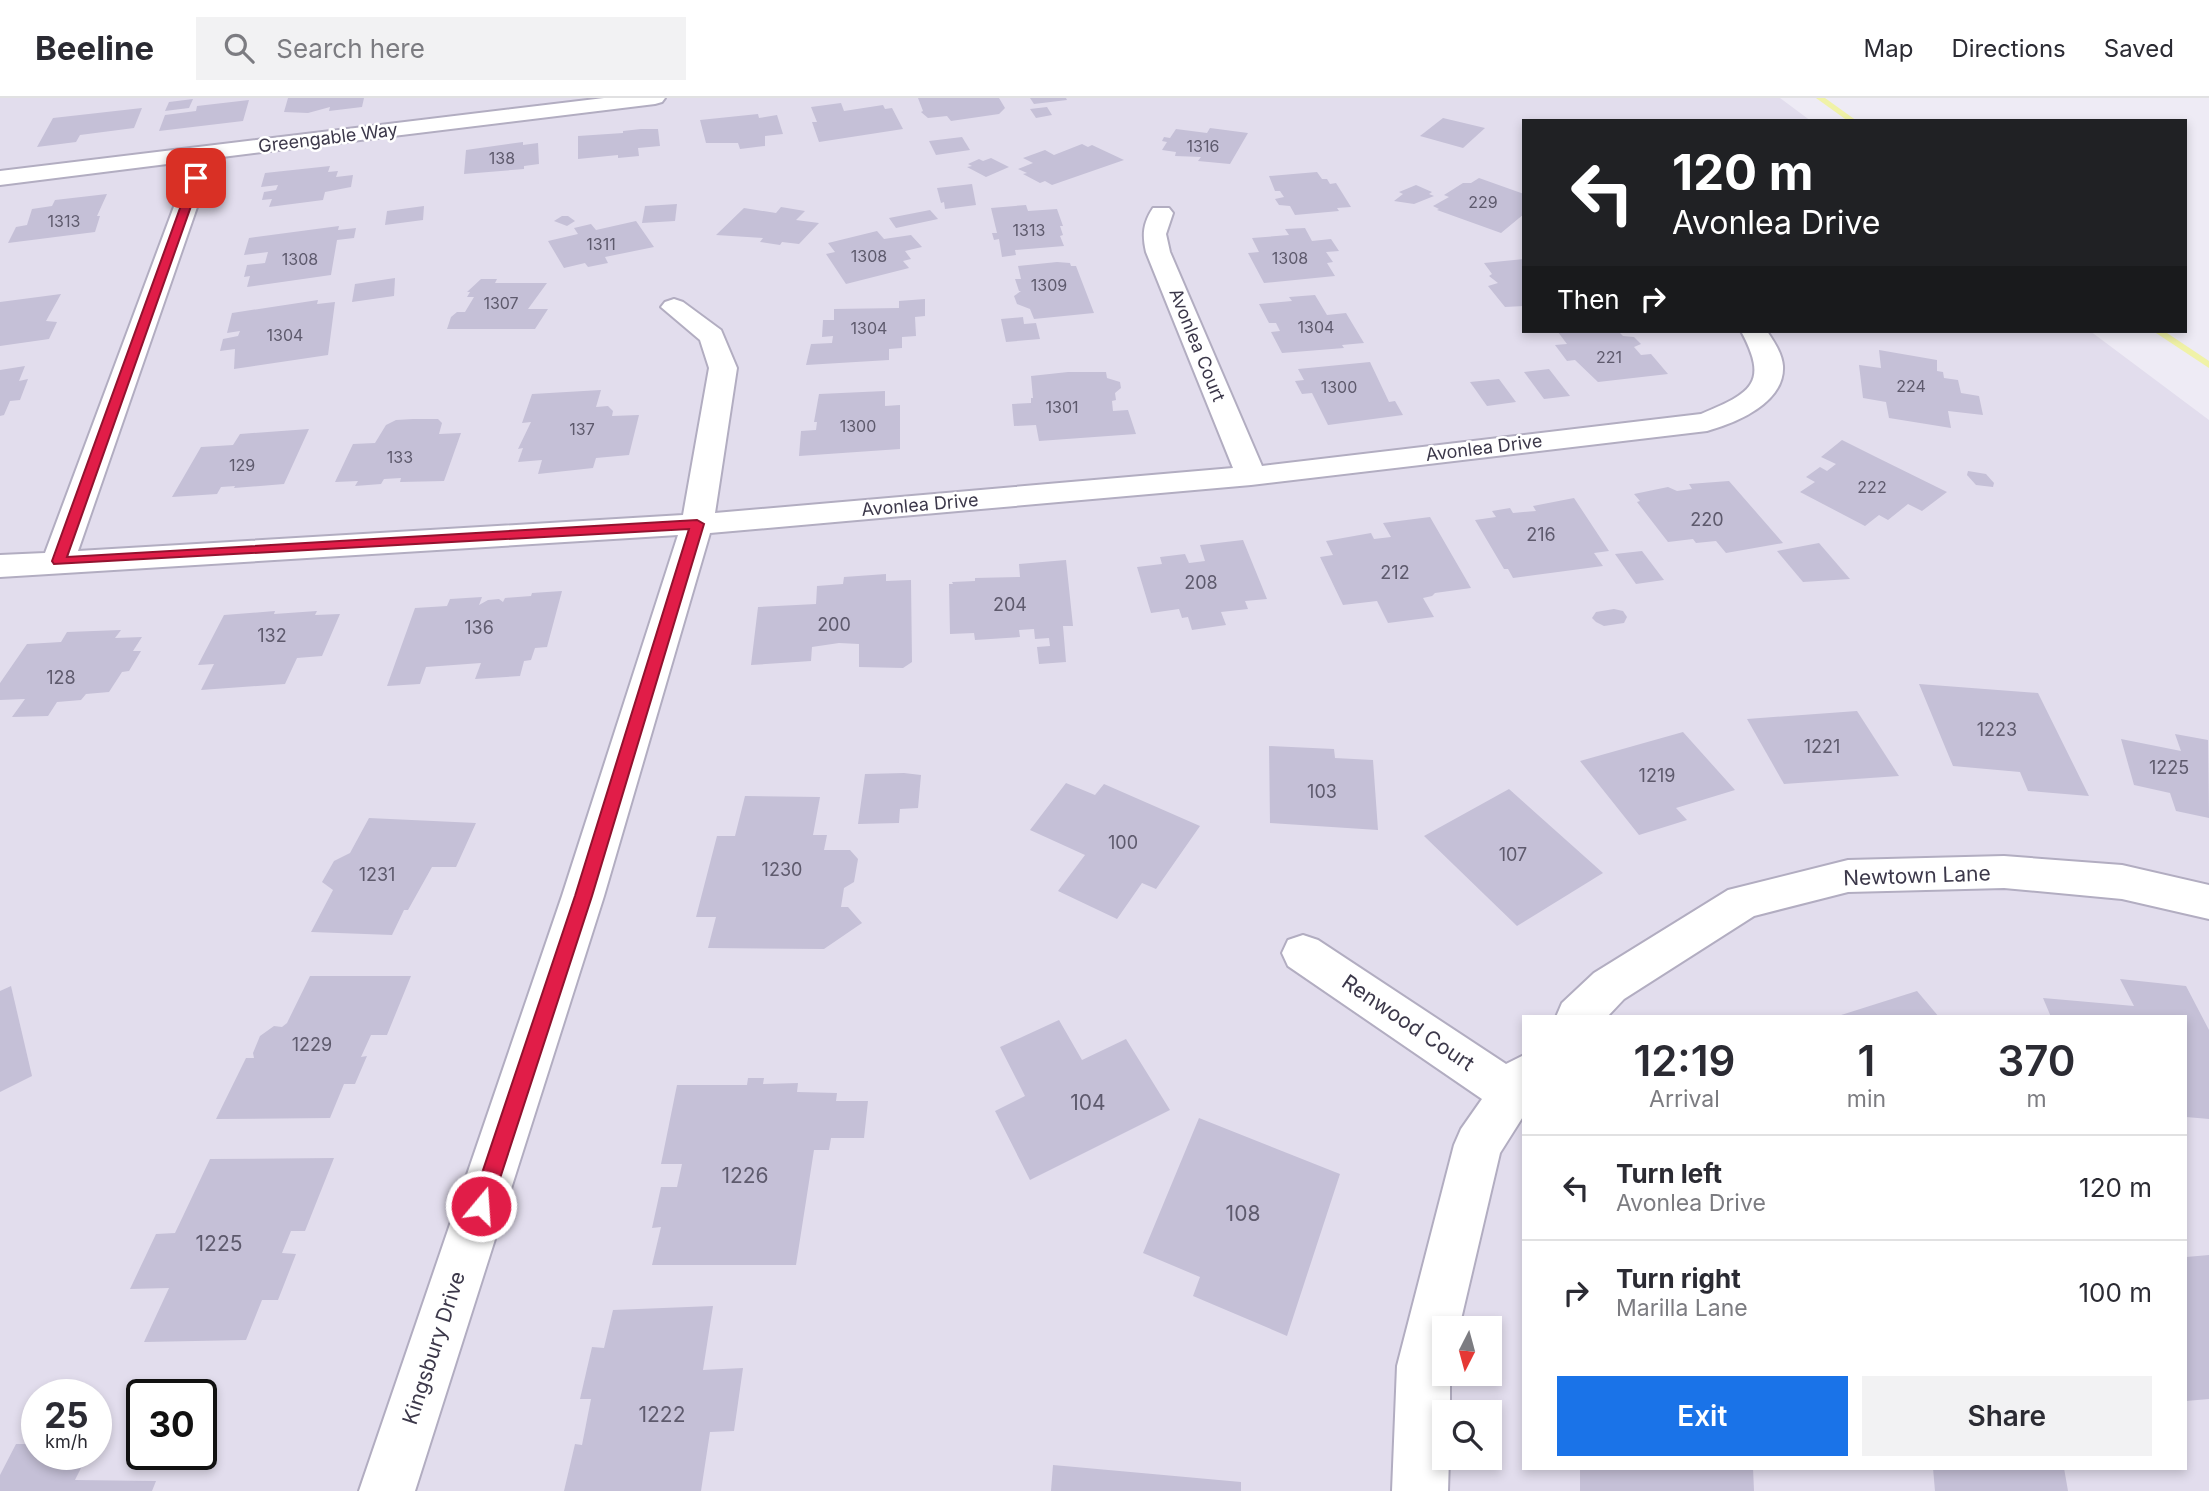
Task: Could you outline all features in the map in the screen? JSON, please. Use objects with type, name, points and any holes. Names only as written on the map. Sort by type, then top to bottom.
[{"type":"street","name":"Greengable Way","points":[[0,178],[655,98]]},
{"type":"street","points":[[58,561],[205,152]]},
{"type":"street","name":"Avonlea Court","points":[[1161,213],[1154,234],[1158,251],[1251,476]]},
{"type":"street","name":"Kingsbury Drive","points":[[387,1491],[583,896],[697,524],[723,368],[712,336],[674,307]]},
{"type":"street","name":"Avonlea Drive","points":[[0,566],[697,524],[1251,476],[1707,422],[1741,409],[1763,391],[1771,369],[1765,345],[1756,333]]},
{"type":"street","name":"Newtown Lane","points":[[1580,1015],[1609,986],[1743,902],[1848,876],[2004,872],[2122,882],[2209,902]]},
{"type":"street","name":"Renwood Court","points":[[1303,953],[1518,1085]]},
{"type":"street","points":[[1420,1491],[1424,1366],[1478,1145],[1518,1085]]},
{"type":"shaded area","points":[[0,98],[1780,98],[1808,119],[1522,119],[1522,333],[2093,333],[2209,420],[2209,1491],[0,1491]]},
{"type":"building","points":[[288,98],[364,98],[362,107],[329,111],[330,107],[308,113],[284,112]]},
{"type":"building","points":[[918,98],[999,98],[1005,108],[999,114],[951,121],[947,116],[928,118],[921,112],[923,111]]},
{"type":"building","points":[[1030,98],[1066,98],[1067,100],[1034,104]]},
{"type":"building","points":[[193,99],[189,108],[165,111],[169,102]]},
{"type":"building","points":[[249,100],[243,121],[159,131],[165,115],[196,111],[197,106]]},
{"type":"building","points":[[841,103],[844,111],[883,105],[885,109],[892,108],[903,129],[819,142],[812,122],[817,122],[811,107]]},
{"type":"building","points":[[1047,107],[1052,115],[1036,118],[1030,109]]},
{"type":"building","points":[[142,108],[134,128],[80,135],[76,142],[37,147],[53,118]]},
{"type":"building","points":[[758,114],[759,118],[777,115],[783,134],[765,136],[765,146],[740,149],[738,143],[706,143],[700,120]]},
{"type":"building","points":[[1443,118],[1485,128],[1463,148],[1420,136]]},
{"type":"building","points":[[1210,128],[1248,133],[1230,164],[1198,161],[1201,157],[1175,156],[1176,152],[1162,150],[1167,142],[1162,141],[1164,137],[1170,138],[1176,129],[1207,133]]},
{"type":"building","points":[[658,129],[660,146],[638,148],[639,156],[578,159],[578,136]]},
{"type":"building","points":[[962,137],[970,150],[936,155],[929,141]]},
{"type":"building","points":[[523,142],[523,145],[538,143],[539,164],[524,166],[524,169],[464,174],[466,150]]},
{"type":"building","points":[[1082,144],[1088,147],[1092,145],[1124,160],[1052,185],[1045,181],[1040,183],[1018,169],[1033,163],[1023,158],[1045,150],[1054,155]]},
{"type":"building","points":[[991,158],[1009,167],[986,177],[967,167],[979,159],[983,161]]},
{"type":"building","points":[[330,166],[328,172],[338,171],[336,177],[353,175],[351,187],[325,192],[323,200],[269,207],[272,199],[262,200],[264,192],[276,190],[278,185],[261,187],[265,173]]},
{"type":"building","points":[[1317,172],[1330,184],[1336,183],[1351,207],[1337,208],[1339,211],[1295,215],[1290,206],[1279,205],[1275,199],[1284,197],[1280,191],[1275,191],[1269,176]]},
{"type":"building","points":[[1479,178],[1522,193],[1522,216],[1501,233],[1437,210],[1439,209],[1433,206],[1449,197],[1444,195],[1463,183],[1471,183]]},
{"type":"building","points":[[972,184],[976,205],[945,209],[937,188]]},
{"type":"building","points":[[1416,185],[1432,192],[1429,194],[1434,196],[1414,204],[1394,201],[1403,194],[1399,192]]},
{"type":"building","points":[[107,194],[97,216],[100,216],[95,232],[8,243],[16,227],[27,225],[32,209],[52,206],[55,200]]},
{"type":"building","points":[[677,204],[675,221],[642,223],[645,206]]},
{"type":"building","points":[[1026,205],[1028,211],[1057,209],[1063,226],[1060,226],[1063,235],[1060,236],[1064,246],[1015,250],[1016,255],[1002,257],[999,239],[994,240],[992,233],[997,233],[991,208]]},
{"type":"building","points":[[424,206],[423,220],[385,225],[387,211]]},
{"type":"building","points":[[781,207],[805,211],[796,220],[819,223],[799,244],[782,242],[780,245],[760,242],[763,238],[716,235],[744,208],[776,213]]},
{"type":"building","points":[[930,210],[938,219],[896,228],[889,218]]},
{"type":"building","points":[[568,216],[575,221],[567,226],[554,221]]},
{"type":"building","points":[[636,221],[654,247],[605,257],[608,263],[588,267],[585,263],[564,268],[548,241],[578,234],[574,228],[591,224],[596,230]]},
{"type":"building","points":[[339,226],[338,230],[356,228],[354,238],[337,240],[331,275],[247,287],[250,276],[244,277],[247,265],[265,263],[268,252],[244,255],[249,238]]},
{"type":"building","points":[[1305,228],[1312,241],[1331,239],[1339,251],[1326,252],[1333,262],[1327,263],[1335,276],[1264,283],[1248,253],[1259,252],[1252,238],[1289,235],[1285,229]]},
{"type":"building","points":[[877,231],[884,239],[911,235],[922,247],[905,251],[911,259],[903,261],[909,268],[846,284],[826,254],[835,252],[828,243]]},
{"type":"building","points":[[1522,259],[1522,306],[1505,307],[1488,286],[1498,283],[1489,276],[1492,274],[1484,263]]},
{"type":"building","points":[[1057,262],[1076,266],[1094,313],[1034,319],[1030,309],[1017,304],[1014,296],[1021,291],[1015,279],[1021,279],[1018,266]]},
{"type":"building","points":[[395,278],[394,296],[352,302],[355,284]]},
{"type":"building","points":[[481,279],[497,279],[495,283],[547,283],[528,309],[548,309],[535,329],[447,329],[451,317],[457,312],[465,312],[474,297],[467,297],[470,292],[467,292]]},
{"type":"building","points":[[61,294],[46,321],[57,322],[49,339],[0,346],[0,302]]},
{"type":"building","points":[[1315,295],[1327,315],[1346,313],[1364,343],[1342,345],[1344,348],[1282,353],[1271,332],[1280,331],[1276,323],[1269,323],[1259,304],[1292,301],[1289,297]]},
{"type":"building","points":[[925,299],[925,316],[915,317],[916,336],[902,337],[902,348],[889,349],[889,360],[806,365],[811,344],[832,343],[833,336],[822,337],[823,320],[834,320],[834,309],[899,308],[899,301]]},
{"type":"building","points":[[318,300],[317,304],[335,302],[328,355],[234,369],[235,349],[220,351],[223,339],[238,336],[240,331],[227,333],[232,313]]},
{"type":"building","points":[[1023,317],[1024,324],[1036,323],[1040,339],[1006,342],[1001,319]]},
{"type":"building","points":[[1559,333],[1620,333],[1634,337],[1641,344],[1634,347],[1641,355],[1651,354],[1668,374],[1598,382],[1575,360],[1567,361],[1555,345],[1567,344]]},
{"type":"building","points":[[1879,350],[1937,360],[1937,371],[1943,372],[1944,378],[1958,380],[1961,393],[1979,396],[1983,415],[1948,411],[1951,428],[1889,418],[1886,402],[1863,398],[1859,365],[1881,368]]},
{"type":"building","points":[[1370,362],[1389,402],[1395,401],[1403,415],[1328,425],[1312,393],[1302,394],[1295,381],[1304,380],[1298,369]]},
{"type":"building","points":[[25,366],[19,381],[28,379],[20,400],[10,401],[4,415],[0,416],[0,370]]},
{"type":"building","points":[[1549,369],[1570,396],[1544,399],[1524,372]]},
{"type":"building","points":[[1106,372],[1107,378],[1120,382],[1121,388],[1115,393],[1116,400],[1112,401],[1113,411],[1128,410],[1136,434],[1039,441],[1036,425],[1014,426],[1012,404],[1031,403],[1033,398],[1031,376]]},
{"type":"building","points":[[1499,379],[1516,402],[1487,406],[1470,382]]},
{"type":"building","points":[[601,390],[596,407],[608,406],[613,411],[612,416],[639,415],[629,455],[596,458],[593,468],[538,474],[542,460],[518,462],[523,448],[518,449],[531,422],[522,423],[532,394]]},
{"type":"building","points":[[885,391],[885,406],[900,405],[900,449],[799,456],[801,431],[816,430],[817,422],[814,422],[819,394]]},
{"type":"building","points":[[438,419],[442,423],[439,434],[461,433],[444,481],[400,482],[401,478],[384,479],[381,484],[355,486],[358,481],[335,482],[353,444],[375,443],[386,425],[396,420]]},
{"type":"building","points":[[309,429],[284,484],[221,487],[217,494],[172,497],[201,447],[233,445],[240,434]]},
{"type":"building","points":[[1842,440],[1947,492],[1922,511],[1908,504],[1888,520],[1879,515],[1865,526],[1800,492],[1815,482],[1806,477],[1820,467],[1827,471],[1836,464],[1821,457]]},
{"type":"building","points":[[1968,471],[1986,474],[1994,483],[1993,487],[1976,485],[1967,475]]},
{"type":"building","points":[[1729,481],[1783,543],[1726,553],[1716,541],[1696,543],[1693,539],[1668,542],[1637,502],[1640,501],[1634,494],[1668,487],[1677,491],[1692,489],[1689,484]]},
{"type":"building","points":[[1574,498],[1609,551],[1594,553],[1603,566],[1513,578],[1508,569],[1504,569],[1475,520],[1496,517],[1492,511],[1510,508],[1513,513],[1536,511],[1533,506]]},
{"type":"building","points":[[1430,517],[1471,588],[1435,593],[1423,598],[1434,617],[1388,623],[1377,601],[1343,605],[1320,557],[1333,555],[1326,541],[1371,533],[1374,539],[1391,537],[1383,523]]},
{"type":"building","points":[[1243,540],[1267,599],[1245,601],[1248,609],[1221,612],[1226,625],[1192,630],[1188,617],[1182,618],[1179,609],[1151,613],[1137,567],[1162,564],[1160,557],[1185,554],[1189,563],[1205,561],[1200,545]]},
{"type":"building","points":[[1819,543],[1850,579],[1803,582],[1777,551]]},
{"type":"building","points":[[1642,551],[1664,580],[1636,584],[1615,554]]},
{"type":"building","points":[[1066,560],[1073,626],[1063,626],[1066,662],[1039,664],[1037,647],[1050,646],[1049,638],[1035,639],[1034,629],[1019,630],[1020,637],[975,640],[974,633],[950,634],[949,584],[953,584],[952,582],[975,581],[975,578],[1020,577],[1019,564]]},
{"type":"building","points":[[886,574],[886,581],[911,580],[912,662],[903,668],[859,667],[859,644],[839,643],[812,647],[811,661],[751,665],[758,607],[816,604],[817,586],[843,584],[844,577]]},
{"type":"building","points":[[562,591],[547,647],[535,648],[531,660],[524,661],[520,676],[475,679],[481,663],[426,667],[420,684],[387,686],[415,608],[447,606],[450,599],[482,597],[479,605],[488,600],[499,599],[503,602],[505,598]]},
{"type":"building","points":[[1614,609],[1623,611],[1627,617],[1624,623],[1604,626],[1592,618],[1596,612]]},
{"type":"building","points":[[275,611],[274,614],[317,611],[315,615],[340,614],[322,656],[297,658],[285,684],[201,690],[214,664],[198,665],[224,615]]},
{"type":"building","points":[[121,630],[115,638],[142,637],[133,651],[141,651],[129,671],[122,672],[109,692],[86,694],[81,700],[57,702],[48,716],[12,717],[25,699],[0,700],[0,683],[27,644],[61,642],[67,632]]},
{"type":"building","points":[[1919,684],[2038,693],[2089,796],[2028,791],[2020,772],[1953,766]]},
{"type":"building","points":[[1857,711],[1899,776],[1784,784],[1747,719]]},
{"type":"building","points":[[1683,732],[1735,790],[1676,808],[1687,820],[1639,835],[1580,761]]},
{"type":"building","points":[[2175,734],[2208,740],[2209,818],[2176,811],[2170,793],[2134,785],[2121,739],[2181,751]]},
{"type":"building","points":[[1269,746],[1334,749],[1335,758],[1373,760],[1378,830],[1270,823]]},
{"type":"building","points":[[865,774],[921,775],[918,808],[900,809],[899,823],[858,824]]},
{"type":"building","points":[[1066,783],[1095,795],[1104,784],[1200,826],[1156,889],[1142,883],[1117,919],[1058,891],[1085,855],[1030,830]]},
{"type":"building","points":[[1509,789],[1603,873],[1517,926],[1424,836]]},
{"type":"building","points":[[745,796],[820,797],[813,835],[827,835],[824,850],[850,850],[858,859],[854,882],[844,888],[841,907],[848,907],[862,923],[824,949],[708,948],[716,917],[696,917],[717,836],[735,836]]},
{"type":"building","points":[[369,818],[476,823],[456,867],[432,867],[408,910],[404,910],[392,935],[311,932],[333,890],[322,882],[334,861],[350,853]]},
{"type":"building","points":[[310,976],[411,976],[387,1035],[371,1035],[361,1057],[367,1056],[355,1084],[344,1084],[330,1118],[216,1119],[246,1058],[254,1058],[253,1053],[260,1036],[274,1026],[282,1027],[287,1023]]},
{"type":"building","points":[[2120,979],[2186,986],[2209,1030],[2209,1119],[2187,1117],[2187,1015],[2050,1015],[2043,998],[2134,1006]]},
{"type":"building","points":[[11,986],[32,1076],[0,1092],[0,991]]},
{"type":"building","points":[[1917,991],[1937,1015],[1841,1015]]},
{"type":"building","points":[[1059,1020],[1082,1060],[1126,1039],[1170,1110],[1030,1180],[995,1111],[1025,1096],[1000,1047]]},
{"type":"building","points":[[748,1078],[764,1078],[763,1084],[798,1083],[797,1092],[837,1093],[836,1101],[868,1101],[864,1138],[831,1138],[829,1150],[814,1150],[796,1265],[652,1265],[661,1227],[652,1228],[661,1187],[677,1187],[682,1164],[661,1164],[677,1085],[747,1085]]},
{"type":"building","points":[[1199,1118],[1340,1174],[1287,1336],[1193,1296],[1200,1277],[1143,1253]]},
{"type":"building","points":[[334,1158],[305,1231],[291,1231],[282,1253],[296,1254],[278,1300],[262,1300],[246,1340],[144,1342],[169,1288],[130,1289],[156,1234],[175,1233],[210,1159]]},
{"type":"building","points":[[2209,1255],[2209,1399],[2187,1401],[2187,1257]]},
{"type":"building","points":[[713,1306],[703,1370],[743,1368],[734,1431],[710,1432],[701,1491],[564,1491],[575,1444],[582,1445],[591,1399],[580,1399],[592,1347],[604,1348],[613,1310]]},
{"type":"building","points":[[16,1444],[21,1444],[21,1470],[80,1470],[75,1480],[156,1481],[152,1491],[0,1491],[0,1475]]},
{"type":"building","points":[[1053,1465],[1241,1482],[1241,1491],[1051,1491]]},
{"type":"building","points":[[1580,1470],[1753,1470],[1754,1491],[1580,1491]]},
{"type":"building","points":[[1933,1470],[2064,1470],[2068,1491],[1935,1491]]},
{"type":"waterway","points":[[1820,98],[1850,119]]},
{"type":"waterway","points":[[2161,333],[2209,365]]},
{"type":"route","points":[[196,178],[58,561],[697,524],[583,896],[481,1206]]}]
